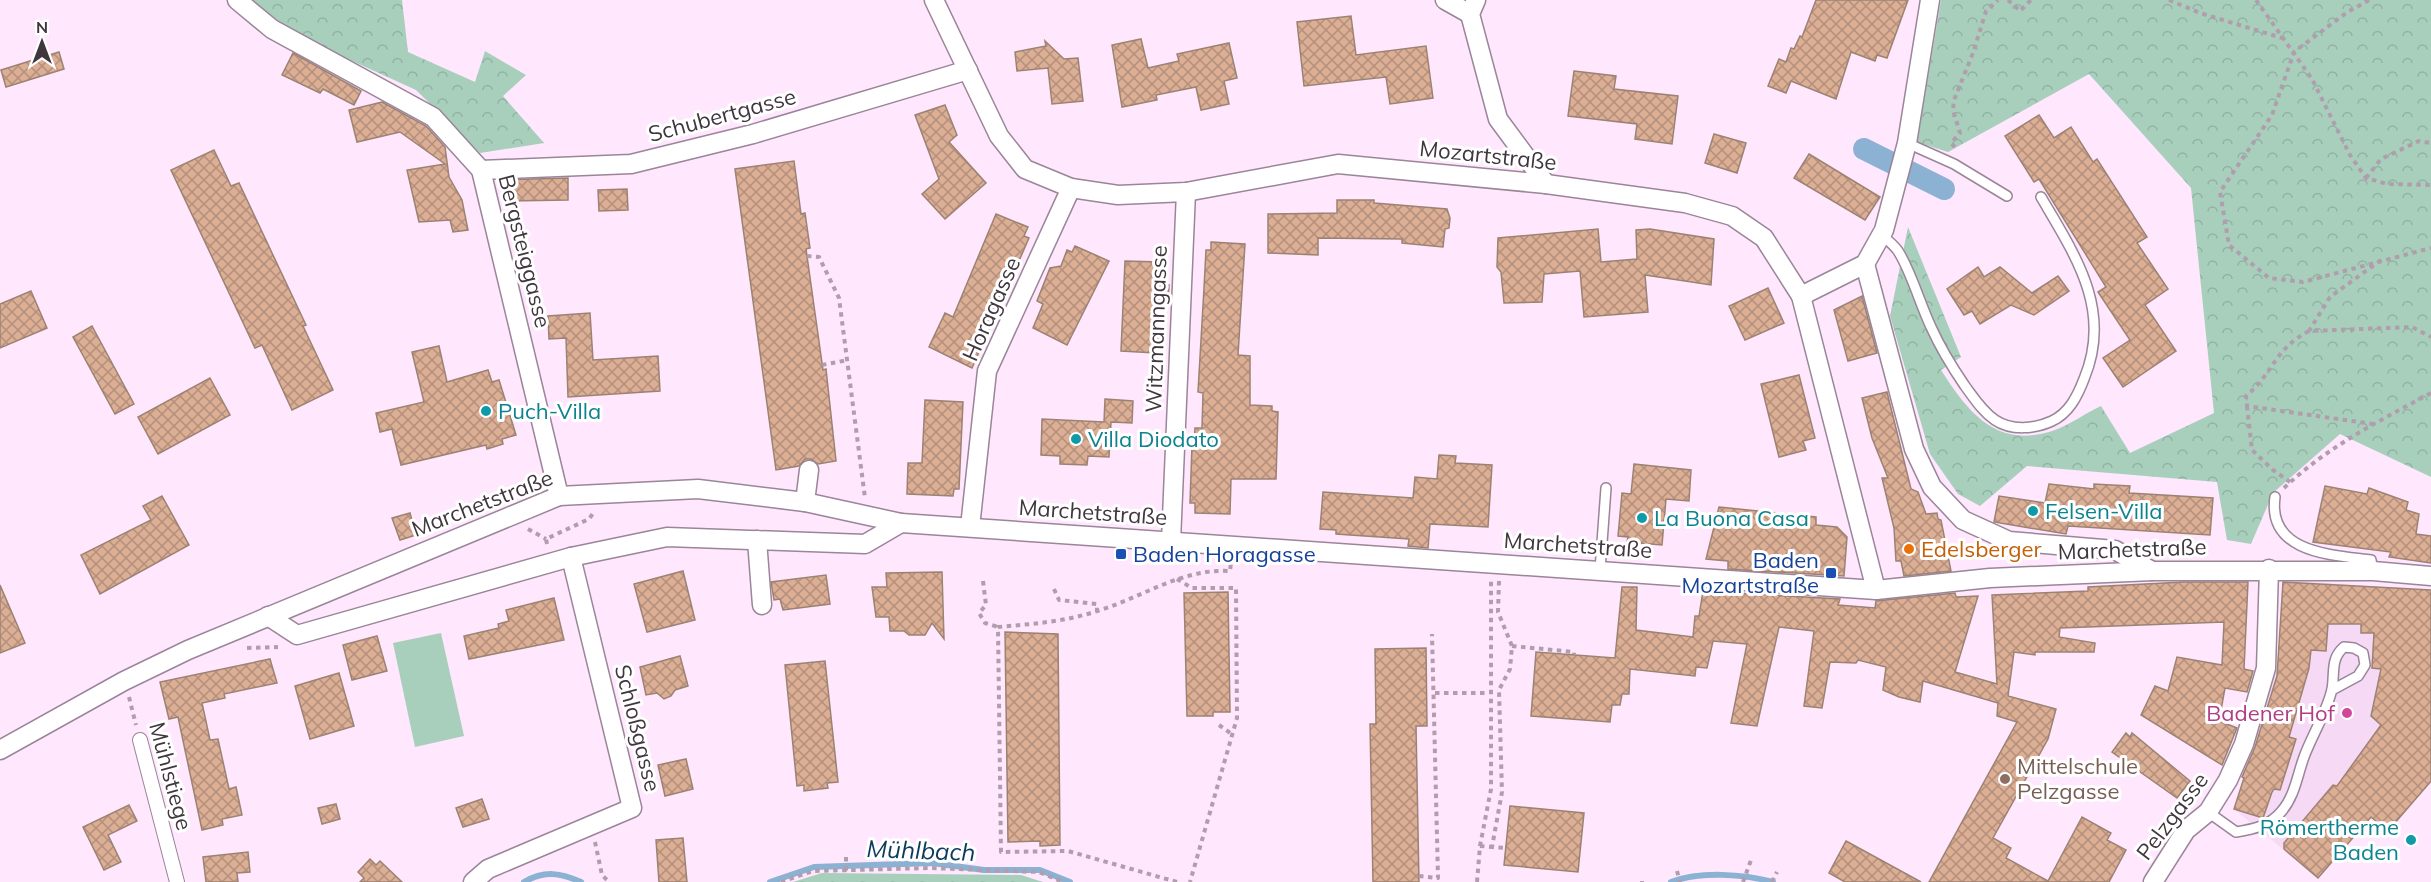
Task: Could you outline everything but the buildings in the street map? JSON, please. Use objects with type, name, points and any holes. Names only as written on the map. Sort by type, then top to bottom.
[{"type":"street","name":"Bergsteiggasse","points":[[237,0],[272,29],[433,117],[481,170],[559,496]]},
{"type":"street","name":"Mozartstraße","points":[[934,0],[999,136],[1025,169],[1071,188],[1118,195],[1186,192],[1338,164],[1546,184],[1685,203],[1732,216],[1764,237],[1801,296],[1876,590]]},
{"type":"street","points":[[1445,0],[1473,7],[1498,119],[1546,184]]},
{"type":"street","points":[[1801,296],[1865,264],[1882,235],[1907,143],[1930,0]]},
{"type":"street","name":"Schubertgasse","points":[[481,170],[630,164],[753,134],[968,70]]},
{"type":"street","name":"Horagasse","points":[[970,527],[987,371],[1071,188]]},
{"type":"street","name":"Witzmanngasse","points":[[1171,541],[1186,192]]},
{"type":"street","points":[[1865,264],[1914,449],[1932,487],[1963,520],[2009,541],[2115,550],[2153,571]]},
{"type":"street","points":[[805,502],[809,470]]},
{"type":"street","name":"Marchetstraße","points":[[0,750],[124,681],[188,650],[559,496],[698,489],[805,502],[902,523],[1876,590],[1990,578],[2153,571],[2269,569],[2373,571],[2431,576]]},
{"type":"street","points":[[268,616],[297,635],[571,557],[667,537],[865,544],[902,523]]},
{"type":"street","points":[[757,540],[762,605]]},
{"type":"street","name":"Schloßgasse","points":[[473,882],[488,869],[632,808],[571,557]]},
{"type":"street","name":"Pelzgasse","points":[[2153,882],[2186,830],[2208,812],[2228,780],[2244,744],[2266,668],[2269,569]]},
{"type":"street","name":"Mühlstiege","points":[[140,740],[177,882]]},
{"type":"lane","points":[[1907,143],[1954,164],[2007,196]]},
{"type":"lane","points":[[1882,235],[1898,251],[1932,329],[1953,369],[1980,406],[1996,421],[2014,427],[2038,427],[2058,418],[2076,400],[2086,374],[2097,330],[2091,295],[2081,267],[2041,197]]},
{"type":"lane","points":[[1600,570],[1606,488]]},
{"type":"lane","points":[[2275,497],[2273,509],[2277,523],[2289,539],[2316,553],[2371,560],[2373,571]]},
{"type":"lane","points":[[2208,812],[2236,832],[2265,826],[2281,812],[2293,793],[2304,757],[2332,690],[2334,661],[2337,653],[2344,647],[2354,648],[2363,653],[2365,665],[2358,676],[2332,690]]},
{"type":"path","points":[[1954,164],[1965,159],[1951,143],[1960,133],[1953,110],[1954,100],[1973,53],[1986,11],[1998,0]]},
{"type":"path","points":[[2008,0],[2020,11],[2031,0]]},
{"type":"path","points":[[2169,0],[2200,13],[2283,38]]},
{"type":"path","points":[[2256,0],[2312,79],[2349,155],[2366,178],[2386,184],[2431,185]]},
{"type":"path","points":[[2369,0],[2346,13],[2294,52],[2272,114],[2220,192],[2229,245],[2269,278],[2303,282],[2431,248]]},
{"type":"path","points":[[2366,178],[2380,159],[2420,141],[2431,143]]},
{"type":"path","points":[[807,256],[819,257],[839,298],[866,489],[864,516]]},
{"type":"path","points":[[2309,331],[2330,297],[2383,259]]},
{"type":"path","points":[[2290,482],[2272,470],[2252,450],[2246,396],[2259,385],[2290,341],[2309,331],[2412,327],[2431,337]]},
{"type":"path","points":[[822,365],[848,360]]},
{"type":"path","points":[[2275,497],[2310,463],[2373,424],[2431,393]]},
{"type":"path","points":[[2247,406],[2373,424]]},
{"type":"path","points":[[550,563],[546,539],[589,519],[605,493]]},
{"type":"path","points":[[983,582],[986,605],[979,613],[985,623],[998,627],[1064,621],[1097,612],[1177,579],[1208,570],[1230,571]]},
{"type":"path","points":[[1177,579],[1192,588],[1236,588],[1237,718],[1190,882]]},
{"type":"path","points":[[1477,882],[1480,846],[1491,789],[1491,583]]},
{"type":"path","points":[[1492,847],[1502,792],[1498,690],[1510,669],[1512,646],[1498,612],[1499,583]]},
{"type":"path","points":[[1054,590],[1059,600],[1097,604],[1097,612]]},
{"type":"path","points":[[998,627],[1001,852],[1068,851],[1177,882]]},
{"type":"path","points":[[1419,876],[1439,880],[1432,634]]},
{"type":"path","points":[[1512,646],[1574,652],[1574,654]]},
{"type":"path","name":"Mühlstiege","points":[[124,681],[140,740]]},
{"type":"path","points":[[1435,693],[1490,693]]},
{"type":"path","points":[[1220,725],[1233,735]]},
{"type":"path","points":[[592,826],[602,875],[609,882]]},
{"type":"path","points":[[1480,846],[1506,848]]},
{"type":"path","points":[[846,857],[846,870]]},
{"type":"path","points":[[1743,881],[1751,860]]},
{"type":"path","points":[[781,882],[813,871],[929,868],[1039,872],[1063,882]]},
{"type":"path","points":[[1677,871],[1680,882]]},
{"type":"path","points":[[1772,882],[1777,872]]},
{"type":"shaded area","name":"Badener Hof","points":[[2284,580],[2431,590],[2377,822],[2371,818],[2318,878],[2234,809],[2277,668]]},
{"type":"green space","points":[[252,0],[402,0],[408,52],[475,82],[485,51],[526,75],[503,96],[544,143],[480,153],[416,90],[282,29]]},
{"type":"green space","points":[[1941,0],[2431,0],[2431,477],[2340,434],[2273,493],[2251,544],[2227,540],[2217,482],[2027,466],[1980,506],[1958,494],[1930,454],[1890,316],[1908,227],[1961,357],[1941,370],[1974,414],[1987,424],[2017,435],[2035,435],[2061,428],[2101,406],[2130,453],[2214,413],[2191,188],[2089,74],[1948,152],[1917,142]]},
{"type":"green space","points":[[441,633],[464,736],[415,747],[393,643]]},
{"type":"green space","points":[[822,873],[1021,875],[1043,882],[793,882]]},
{"type":"waterway","points":[[1864,149],[1944,189]]},
{"type":"waterway","name":"Mühlbach","points":[[770,882],[814,867],[932,863],[984,870],[1040,870],[1070,882]]},
{"type":"waterway","name":"Mühlbach","points":[[524,882],[546,874],[581,882]]},
{"type":"waterway","name":"Mühlbach","points":[[1671,882],[1709,875],[1749,877],[1773,882]]},
{"type":"place","name":"Puch-Villa","points":[[486,411]]},
{"type":"place","name":"Villa Diodato","points":[[1076,439]]},
{"type":"place","name":"Felsen-Villa","points":[[2033,511]]},
{"type":"place","name":"La Buona Casa","points":[[1642,518]]},
{"type":"place","name":"Edelsberger","points":[[1909,549]]},
{"type":"place","name":"Baden Horagasse","points":[[1121,554]]},
{"type":"place","name":"Baden Mozartstraße","points":[[1831,573]]},
{"type":"place","name":"Badener Hof","points":[[2347,713]]},
{"type":"place","name":"Mittelschule Pelzgasse","points":[[2005,779]]},
{"type":"place","name":"Römertherme Baden","points":[[2411,840]]}]
